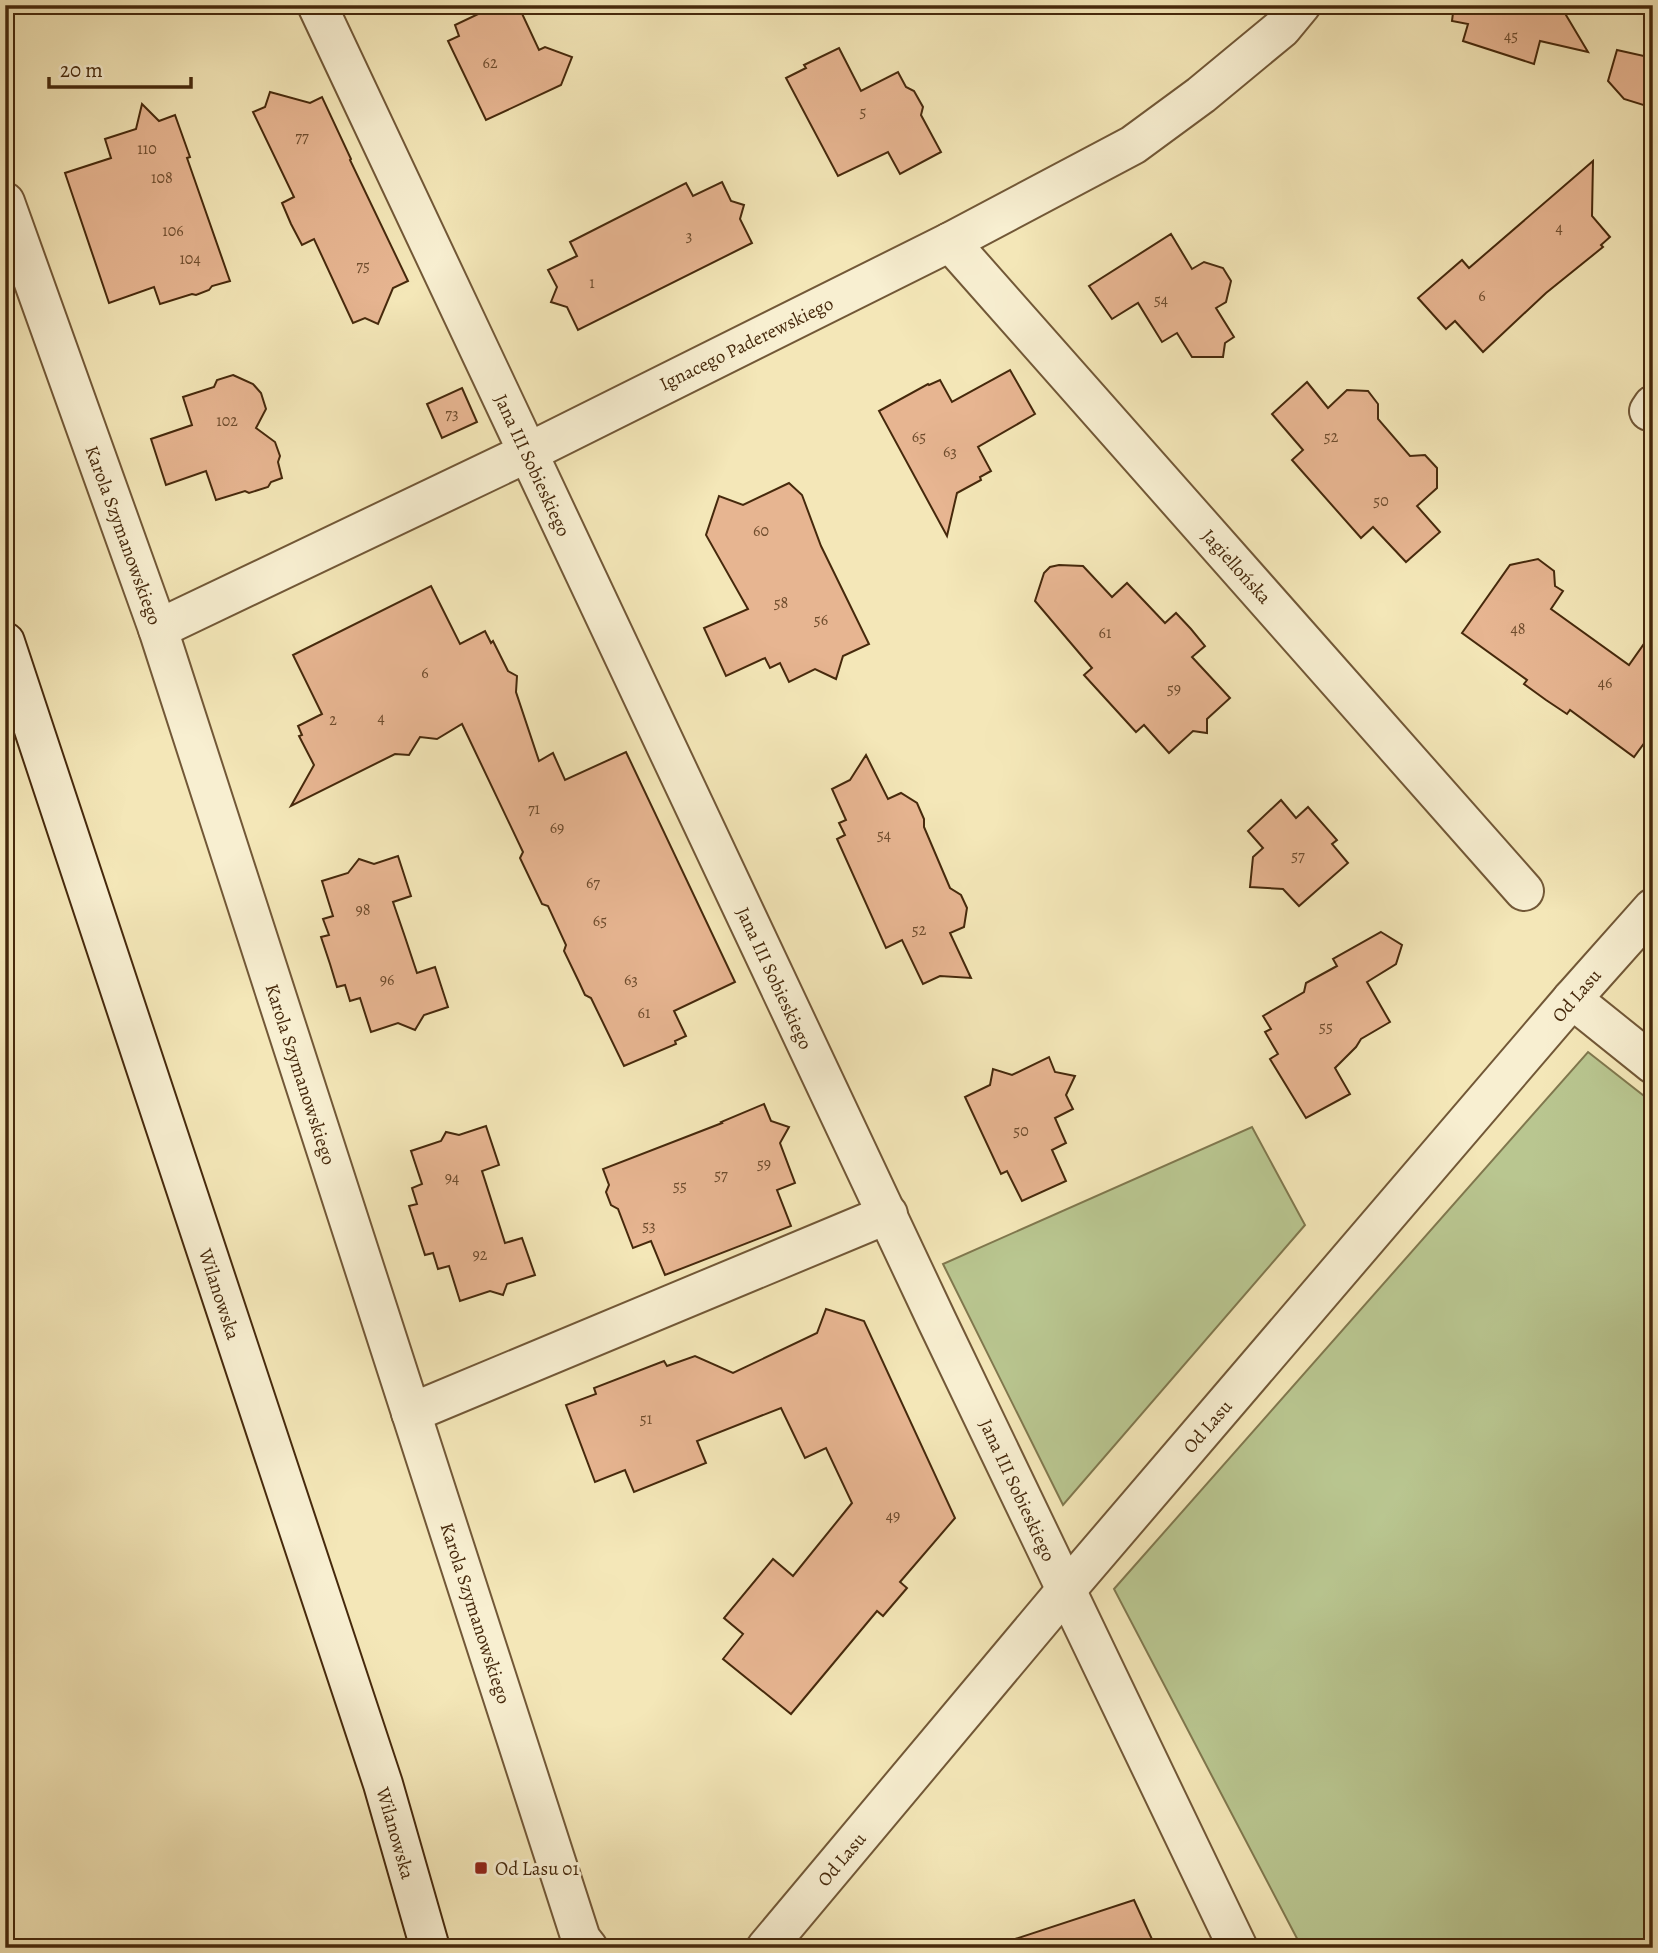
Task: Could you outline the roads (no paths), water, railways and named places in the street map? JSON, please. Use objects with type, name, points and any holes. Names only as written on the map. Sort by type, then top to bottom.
[{"type":"street","name":"Jana III Sobieskiego","points":[[317,5],[527,453],[1238,1948]]},
{"type":"street","name":"Ignacego Paderewskiego","points":[[158,629],[527,453],[950,242],[1132,145],[1201,95],[1252,53],[1282,28],[1301,5]]},
{"type":"street","name":"Karola Szymanowskiego","points":[[5,202],[158,629],[581,1939],[588,1948]]},
{"type":"street","name":"Jagiellońska","points":[[950,242],[1524,891]]},
{"type":"street","name":"Wilanowska","points":[[5,642],[383,1784],[430,1948]]},
{"type":"street","name":"Od Lasu","points":[[766,1948],[1066,1590],[1653,908]]},
{"type":"street","points":[[1572,999],[1653,1064]]},
{"type":"street","points":[[411,1413],[888,1214]]},
{"type":"place","name":"Od Lasu 01","points":[[481,1868]]}]
